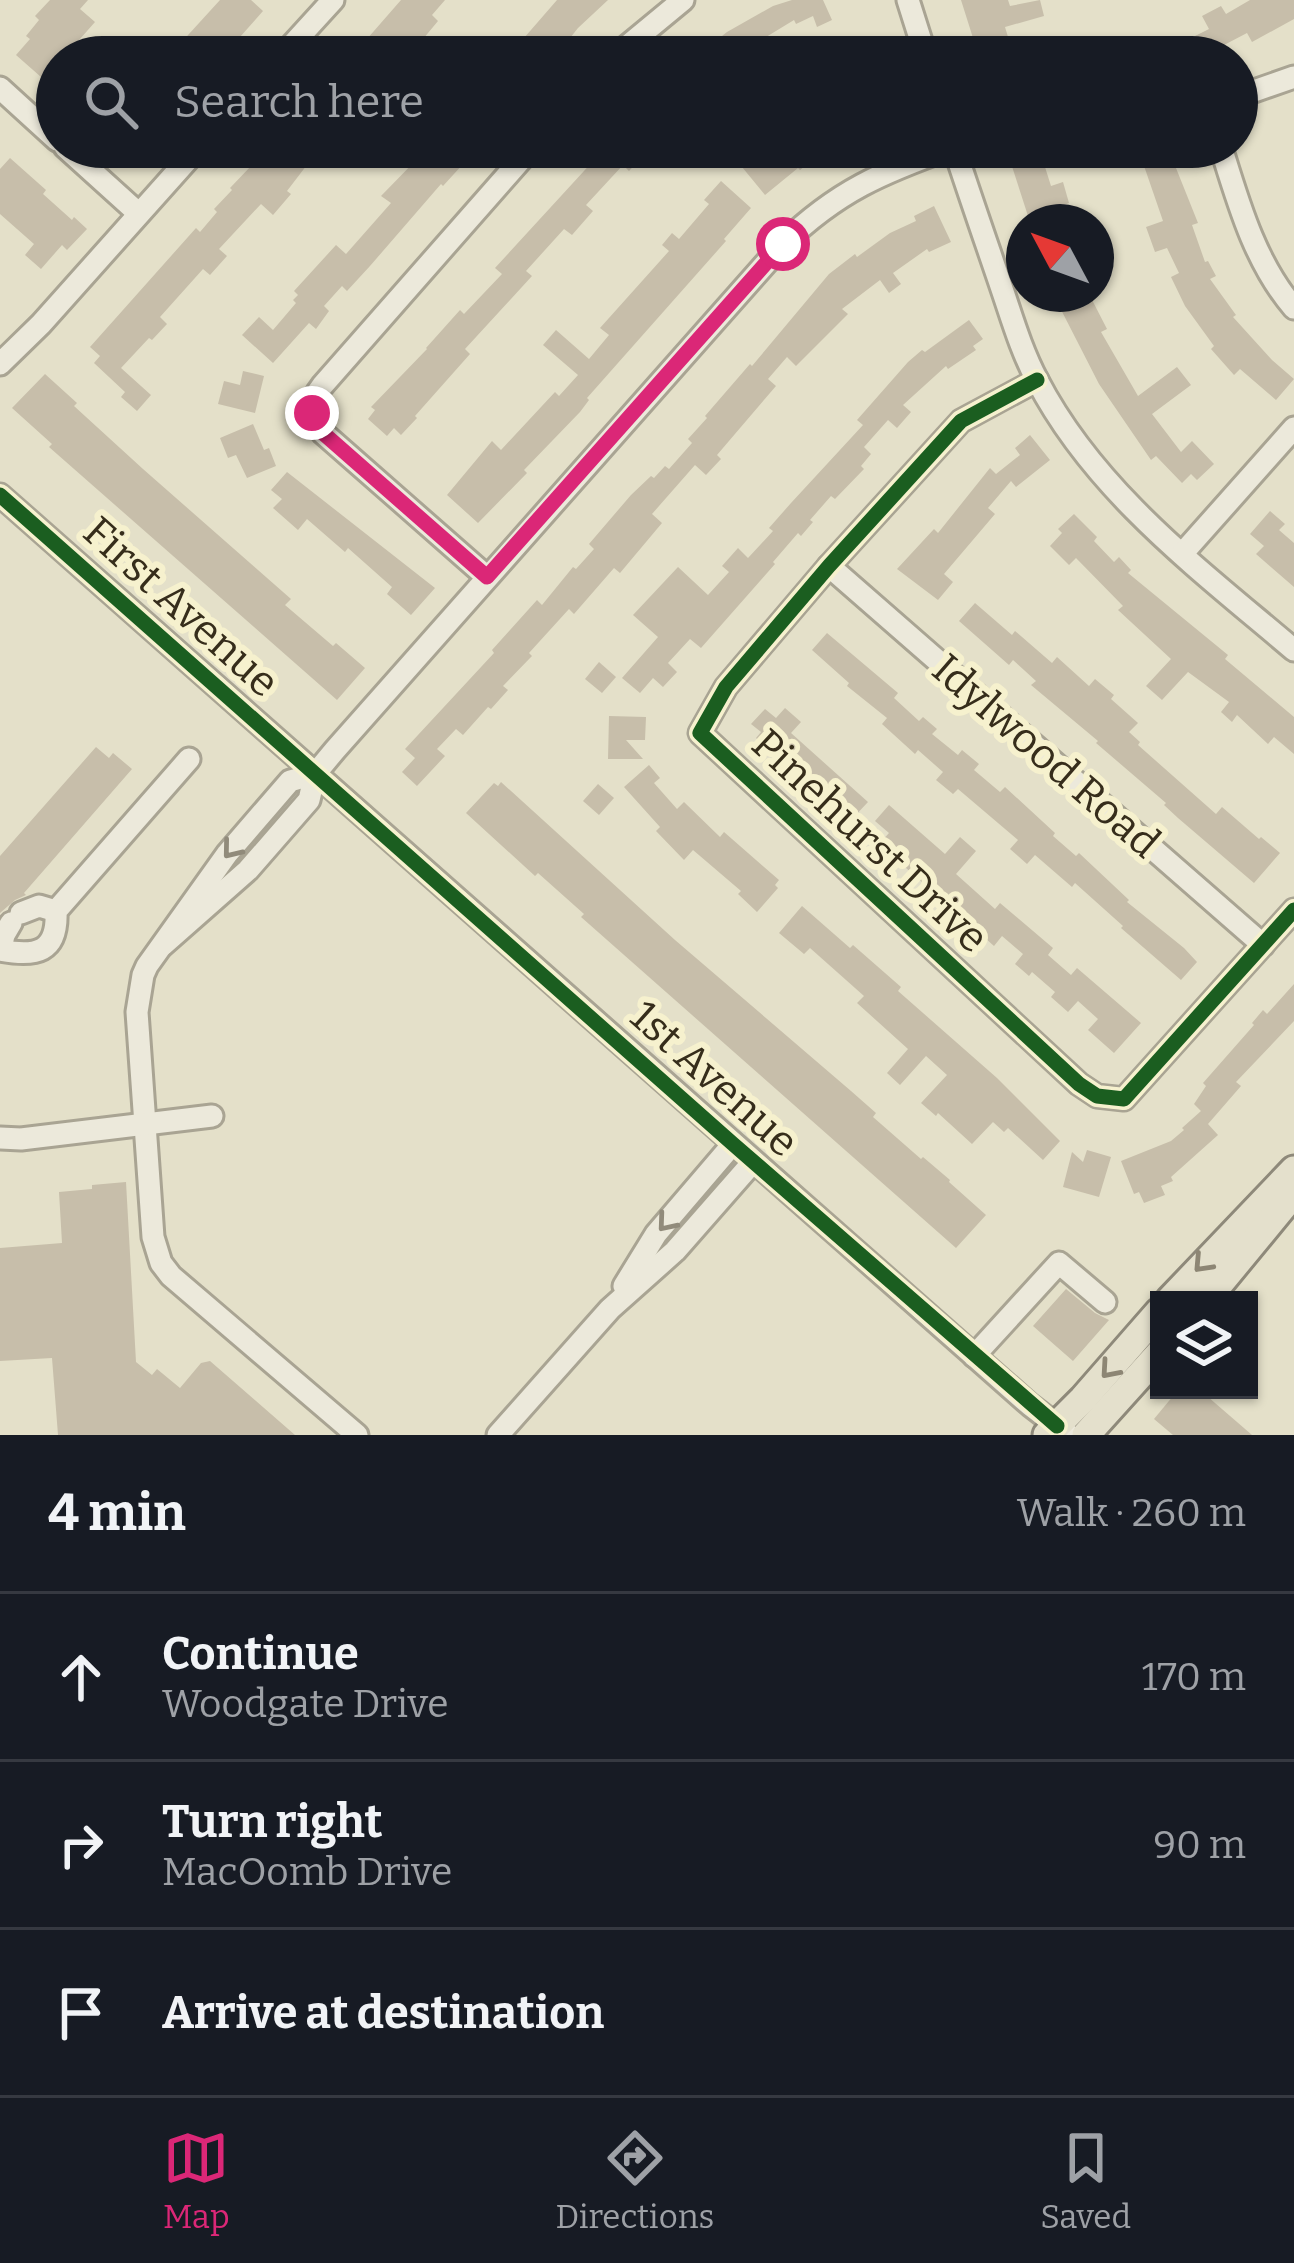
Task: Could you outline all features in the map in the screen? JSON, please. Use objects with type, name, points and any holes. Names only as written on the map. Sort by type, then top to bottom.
[{"type":"main road","points":[[1179,1291],[1294,1170]]},
{"type":"main road","points":[[1213,1291],[1294,1193]]},
{"type":"main road","points":[[1058,1432],[1150,1323]]},
{"type":"main road","points":[[1086,1435],[1150,1364]]},
{"type":"street","points":[[300,36],[333,0]]},
{"type":"street","points":[[639,36],[683,0]]},
{"type":"street","points":[[908,0],[919,36]]},
{"type":"street","points":[[1258,90],[1294,76]]},
{"type":"street","points":[[0,88],[36,121]]},
{"type":"street","points":[[88,168],[138,213]]},
{"type":"street","points":[[0,364],[180,168]]},
{"type":"street","points":[[487,577],[323,433],[312,404],[322,386],[514,168]]},
{"type":"street","points":[[357,1435],[180,1284],[161,1262],[153,1237],[137,1012],[143,975],[226,854],[290,782],[315,774],[765,263],[844,193],[899,168]]},
{"type":"street","points":[[960,168],[1024,354],[1073,438],[1127,502],[1294,650]]},
{"type":"street","points":[[1228,168],[1253,240],[1294,308]]},
{"type":"street","name":"Pinehurst Drive","points":[[1037,380],[961,421],[726,687],[700,733],[1097,1096],[1124,1099],[1294,910]]},
{"type":"street","points":[[1183,554],[1294,428]]},
{"type":"street","name":"First Avenue","points":[[0,495],[315,774]]},
{"type":"street","name":"Idylwood Road","points":[[829,566],[1263,945]]},
{"type":"street","points":[[56,911],[39,905],[16,918],[1,949],[36,953],[49,944],[57,928],[56,911],[190,759]]},
{"type":"street","name":"1st Avenue","points":[[315,774],[1058,1432]]},
{"type":"street","points":[[0,1138],[212,1116]]},
{"type":"street","points":[[610,1309],[656,1234],[733,1144]]},
{"type":"street","points":[[498,1435],[610,1309],[675,1251],[753,1162]]},
{"type":"street","points":[[974,1356],[1060,1263],[1105,1302]]},
{"type":"building","points":[[50,0],[88,0],[80,9],[95,22],[83,36],[36,36],[36,73],[16,55],[30,39],[26,36],[39,20],[35,16]]},
{"type":"building","points":[[220,0],[251,0],[263,11],[241,36],[187,36]]},
{"type":"building","points":[[401,0],[445,0],[432,15],[438,21],[426,36],[370,36]]},
{"type":"building","points":[[557,0],[608,0],[572,36],[526,36]]},
{"type":"building","points":[[792,0],[823,0],[832,20],[817,27],[813,16],[796,24],[794,20],[768,36],[722,36]]},
{"type":"building","points":[[961,0],[1008,0],[1010,6],[1040,0],[1044,16],[1005,27],[1008,36],[972,36]]},
{"type":"building","points":[[1250,0],[1294,0],[1294,19],[1258,39],[1247,33],[1195,36],[1209,29],[1202,16],[1221,6],[1226,14]]},
{"type":"building","points":[[10,158],[46,190],[43,194],[87,229],[67,250],[62,245],[41,269],[25,255],[34,244],[0,214],[0,169]]},
{"type":"building","points":[[249,168],[305,168],[273,215],[261,204],[219,249],[227,256],[210,275],[203,269],[160,317],[167,324],[121,368],[151,395],[137,411],[121,397],[125,392],[94,363],[100,356],[90,347],[196,228],[200,232]]},
{"type":"building","points":[[408,168],[459,168],[347,291],[342,286],[324,306],[329,311],[316,329],[309,323],[273,363],[242,335],[259,317],[273,330],[296,303],[294,291],[336,245],[346,254],[391,203],[381,196]]},
{"type":"building","points":[[587,168],[620,168],[586,205],[593,211],[572,235],[564,229],[526,271],[532,276],[465,349],[470,354],[417,418],[401,435],[394,428],[387,436],[368,419],[375,410],[371,407],[460,310],[464,314],[502,274],[495,268]]},
{"type":"building","points":[[743,168],[798,168],[765,195]]},
{"type":"building","points":[[1013,168],[1045,168],[1051,186],[1063,182],[1069,203],[1024,204]]},
{"type":"building","points":[[1145,168],[1176,168],[1198,223],[1192,225],[1205,262],[1216,276],[1210,279],[1236,315],[1233,317],[1294,379],[1276,400],[1240,369],[1234,375],[1211,349],[1214,346],[1171,277],[1179,273],[1167,248],[1155,252],[1146,227],[1163,221]]},
{"type":"building","points":[[721,181],[751,208],[587,398],[580,412],[478,523],[447,495],[492,441],[501,450],[555,392],[559,396],[578,375],[543,345],[556,330],[589,359],[609,335],[600,328],[669,251],[662,245],[672,233],[679,239],[709,204],[704,200]]},
{"type":"building","points":[[934,206],[951,242],[927,249],[893,273],[901,284],[889,293],[880,280],[842,309],[848,314],[796,366],[787,357],[768,379],[776,386],[717,455],[721,459],[706,475],[695,465],[652,514],[662,523],[620,573],[614,568],[574,614],[569,609],[503,686],[508,690],[491,709],[463,735],[456,729],[437,749],[445,756],[417,786],[402,772],[415,758],[405,749],[492,650],[537,600],[542,605],[594,549],[589,544],[631,495],[665,466],[669,469],[692,443],[688,439],[705,416],[829,274]]},
{"type":"building","points":[[1062,312],[1098,312],[1107,329],[1101,332],[1138,396],[1177,367],[1191,385],[1152,414],[1181,452],[1192,441],[1214,464],[1197,480],[1191,474],[1182,483],[1156,456],[1151,460],[1099,384]]},
{"type":"building","points":[[969,320],[983,339],[973,346],[976,350],[946,366],[903,405],[911,412],[897,428],[888,420],[864,447],[871,454],[861,466],[864,469],[835,499],[831,496],[701,648],[690,639],[668,663],[677,672],[663,687],[653,678],[640,693],[622,678],[658,637],[633,615],[678,567],[708,595],[729,572],[722,566],[738,548],[748,558],[773,531],[769,528],[863,425],[857,420],[908,362]]},
{"type":"building","points":[[243,371],[264,376],[255,413],[218,404],[224,381],[240,385]]},
{"type":"building","points":[[45,374],[77,403],[74,406],[291,599],[285,605],[365,668],[337,700],[49,447],[52,444],[12,408]]},
{"type":"building","points":[[253,424],[276,466],[247,478],[236,455],[228,458],[220,438]]},
{"type":"building","points":[[1030,435],[1050,460],[1016,487],[1011,481],[988,508],[995,514],[944,574],[953,582],[938,600],[897,569],[934,529],[938,533],[990,468],[996,474],[1020,455],[1015,448]]},
{"type":"building","points":[[287,472],[435,588],[411,615],[387,594],[392,587],[348,548],[345,552],[307,519],[298,530],[273,508],[282,499],[271,490]]},
{"type":"building","points":[[1270,511],[1285,524],[1279,530],[1294,543],[1294,587],[1256,554],[1264,546],[1250,534]]},
{"type":"building","points":[[1074,514],[1114,562],[1119,557],[1131,570],[1128,573],[1294,717],[1294,754],[1274,737],[1268,744],[1237,715],[1232,722],[1221,712],[1229,702],[1188,672],[1162,700],[1146,686],[1171,659],[1118,610],[1123,606],[1076,558],[1069,565],[1050,546],[1062,533],[1058,529]]},
{"type":"building","points":[[975,603],[1052,663],[1057,657],[1089,686],[1095,679],[1138,723],[1129,732],[1138,745],[1216,814],[1222,807],[1280,853],[1254,883],[1031,685],[1036,681],[1013,660],[1009,665],[959,621]]},
{"type":"building","points":[[827,633],[898,693],[894,698],[919,721],[923,717],[937,729],[932,734],[958,755],[962,750],[979,764],[974,770],[1000,792],[1005,787],[1053,836],[1076,856],[1079,853],[1127,902],[1184,948],[1197,962],[1181,980],[1075,883],[1072,887],[1035,855],[1027,864],[1010,849],[1018,840],[958,789],[953,794],[936,780],[943,772],[882,724],[887,718],[812,650]]},
{"type":"building","points":[[599,662],[616,677],[602,693],[585,679]]},
{"type":"building","points":[[785,708],[801,722],[791,733],[868,802],[852,819],[756,738],[761,732],[751,724],[765,709],[776,718]]},
{"type":"building","points":[[609,716],[646,717],[645,740],[626,740],[643,759],[608,759]]},
{"type":"building","points":[[96,747],[109,758],[113,753],[132,769],[26,895],[0,913],[0,856]]},
{"type":"building","points":[[649,765],[660,778],[654,783],[677,809],[684,802],[720,837],[724,832],[779,880],[778,888],[757,912],[738,894],[741,891],[693,850],[684,860],[656,831],[660,827],[624,787]]},
{"type":"building","points":[[501,782],[986,1215],[956,1248],[466,813],[494,783]]},
{"type":"building","points":[[598,784],[614,798],[599,815],[583,801]]},
{"type":"building","points":[[889,805],[945,854],[960,837],[976,851],[956,874],[995,909],[1000,903],[1053,948],[1048,955],[1071,975],[1077,968],[1141,1023],[1114,1053],[1088,1030],[1098,1019],[1078,1001],[1068,1012],[1051,997],[1055,992],[1015,964],[1023,954],[1002,936],[994,946],[879,844],[889,833],[875,821]]},
{"type":"building","points":[[802,906],[901,987],[898,991],[1060,1141],[1043,1160],[1008,1128],[1004,1132],[993,1122],[972,1144],[921,1103],[947,1075],[926,1056],[900,1085],[887,1073],[908,1049],[857,1003],[864,996],[810,948],[804,954],[779,933]]},
{"type":"building","points":[[1294,984],[1294,1021],[1236,1082],[1241,1086],[1208,1124],[1218,1135],[1171,1177],[1173,1181],[1161,1186],[1165,1195],[1144,1203],[1139,1192],[1134,1194],[1121,1161],[1171,1141],[1184,1130],[1201,1111],[1194,1104],[1206,1086],[1203,1083],[1263,1010],[1267,1014]]},
{"type":"building","points":[[1087,1150],[1111,1157],[1099,1197],[1063,1187],[1072,1152],[1083,1162]]},
{"type":"building","points":[[126,1182],[136,1362],[152,1375],[157,1369],[180,1388],[201,1363],[210,1361],[295,1435],[58,1435],[52,1358],[0,1361],[0,1248],[62,1243],[59,1192]]},
{"type":"building","points":[[1066,1289],[1109,1320],[1073,1361],[1033,1326]]},
{"type":"building","points":[[1171,1399],[1210,1399],[1252,1435],[1173,1435],[1154,1419]]},
{"type":"cycle path","points":[[1037,380],[961,421],[726,687],[700,733],[1097,1096],[1124,1099],[1294,910]]},
{"type":"cycle path","points":[[0,495],[1057,1426]]},
{"type":"route","points":[[312,413],[323,433],[487,577],[783,244]]}]
